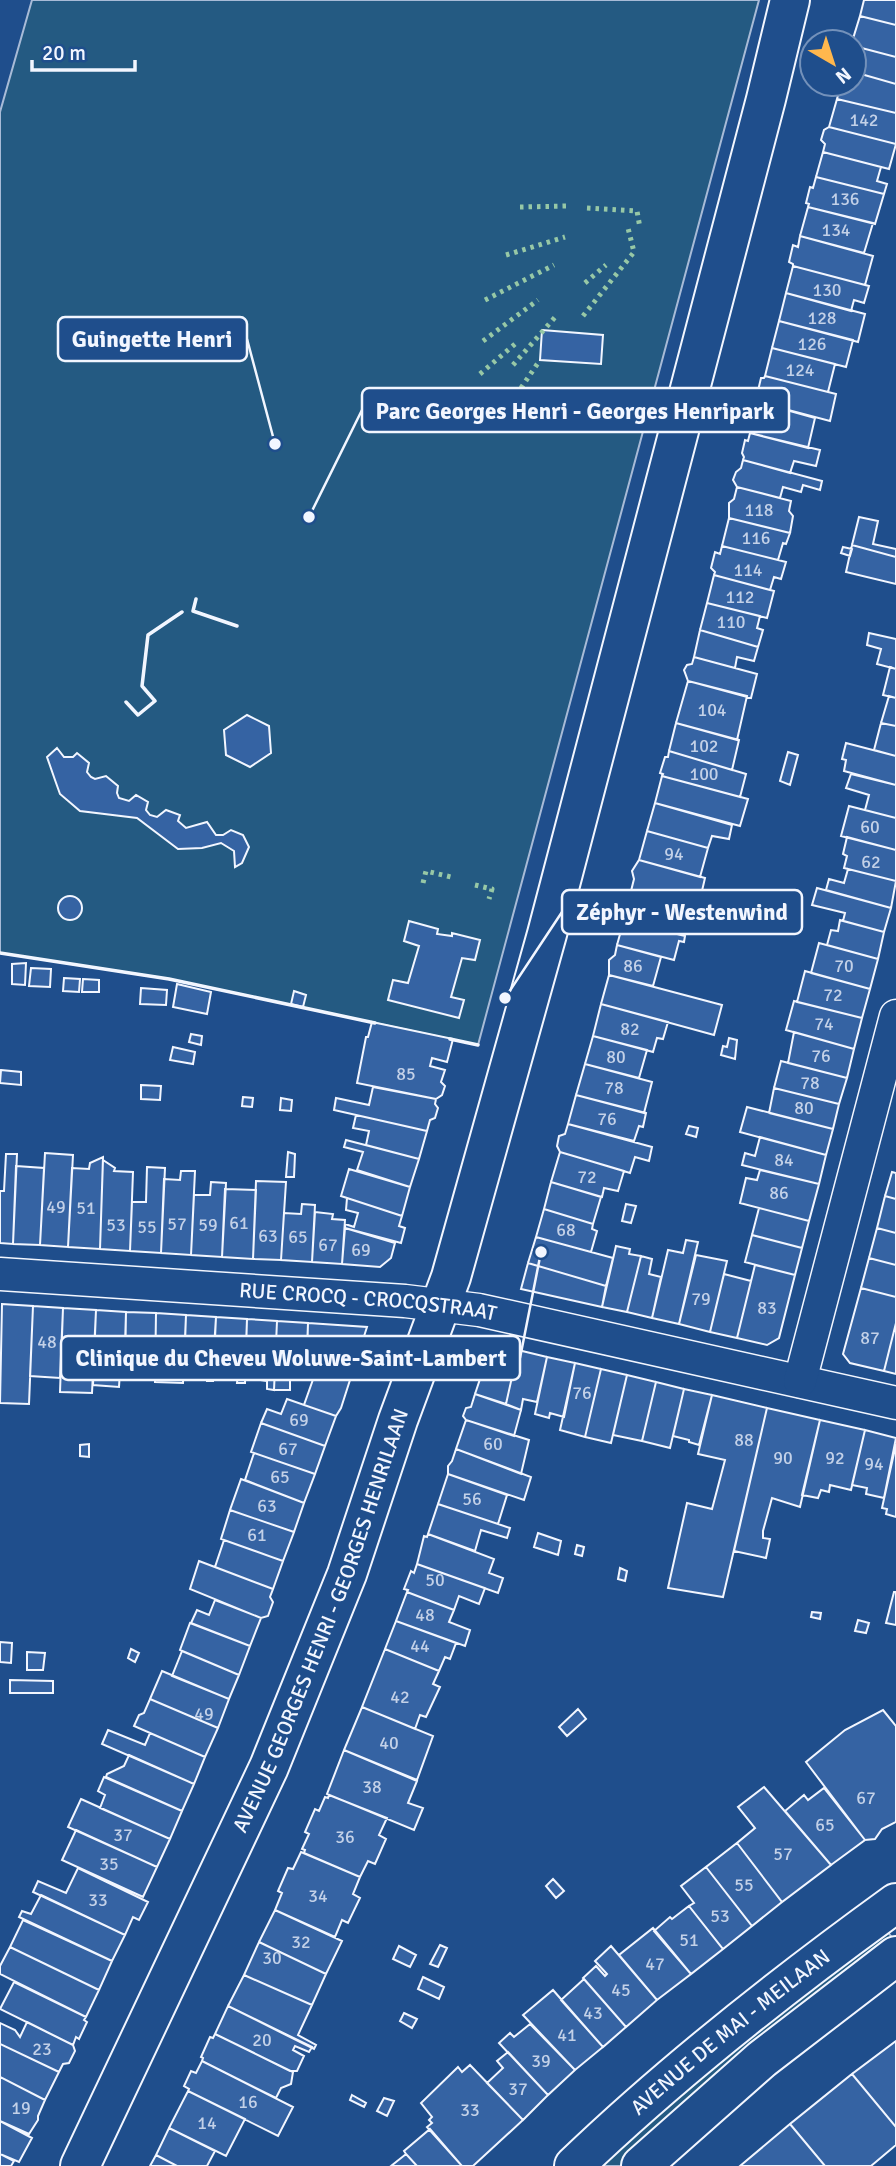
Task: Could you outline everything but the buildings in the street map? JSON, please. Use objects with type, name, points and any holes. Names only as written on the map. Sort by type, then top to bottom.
[{"type":"street","name":"AVENUE GEORGES HENRI - GEORGES HENRILAAN","points":[[80,2166],[269,1767],[347,1574],[398,1420],[452,1277],[547,934],[790,0]]},
{"type":"street","points":[[800,1381],[896,1016]]},
{"type":"street","name":"RUE CROCQ - CROCQSTRAAT","points":[[0,1274],[144,1282],[441,1305],[492,1313],[896,1403]]},
{"type":"street","name":"AVENUE DE MAI - MEILAAN","points":[[574,2166],[624,2118],[745,2017],[895,1905]]},
{"type":"street","name":"AVENUE DE MAI - MEILAAN","points":[[641,2166],[762,2059],[896,1956]]},
{"type":"shaded area","points":[[32,0],[759,0],[478,1045],[169,979],[0,953],[0,112]]},
{"type":"shaded area","points":[[880,1922],[894,1940],[625,2166],[582,2166]]},
{"type":"hedge","points":[[520,207],[567,206]]},
{"type":"hedge","points":[[587,208],[637,211],[640,228]]},
{"type":"hedge","points":[[583,316],[634,252],[628,228]]},
{"type":"hedge","points":[[506,255],[565,237]]},
{"type":"hedge","points":[[485,300],[554,265]]},
{"type":"hedge","points":[[585,283],[606,265]]},
{"type":"hedge","points":[[483,341],[538,300]]},
{"type":"hedge","points":[[513,365],[557,315]]},
{"type":"hedge","points":[[480,374],[515,344]]},
{"type":"hedge","points":[[521,388],[540,360]]},
{"type":"hedge","points":[[423,883],[426,871],[451,877]]},
{"type":"hedge","points":[[475,885],[492,889],[489,899]]},
{"type":"wall","points":[[196,599],[193,611],[237,626]]},
{"type":"wall","points":[[126,702],[138,715],[155,701],[142,686],[148,635],[182,612]]},
{"type":"wall","points":[[0,953],[169,979],[375,1023]]},
{"type":"wall","points":[[450,1039],[478,1045]]},
{"type":"place","name":"Guingette Henri","points":[[275,444]]},
{"type":"place","name":"Parc Georges Henri - Georges Henripark","points":[[309,517]]},
{"type":"place","name":"Zéphyr - Westenwind","points":[[505,998]]},
{"type":"place","name":"Clinique du Cheveu Woluwe-Saint-Lambert","points":[[541,1252]]}]
